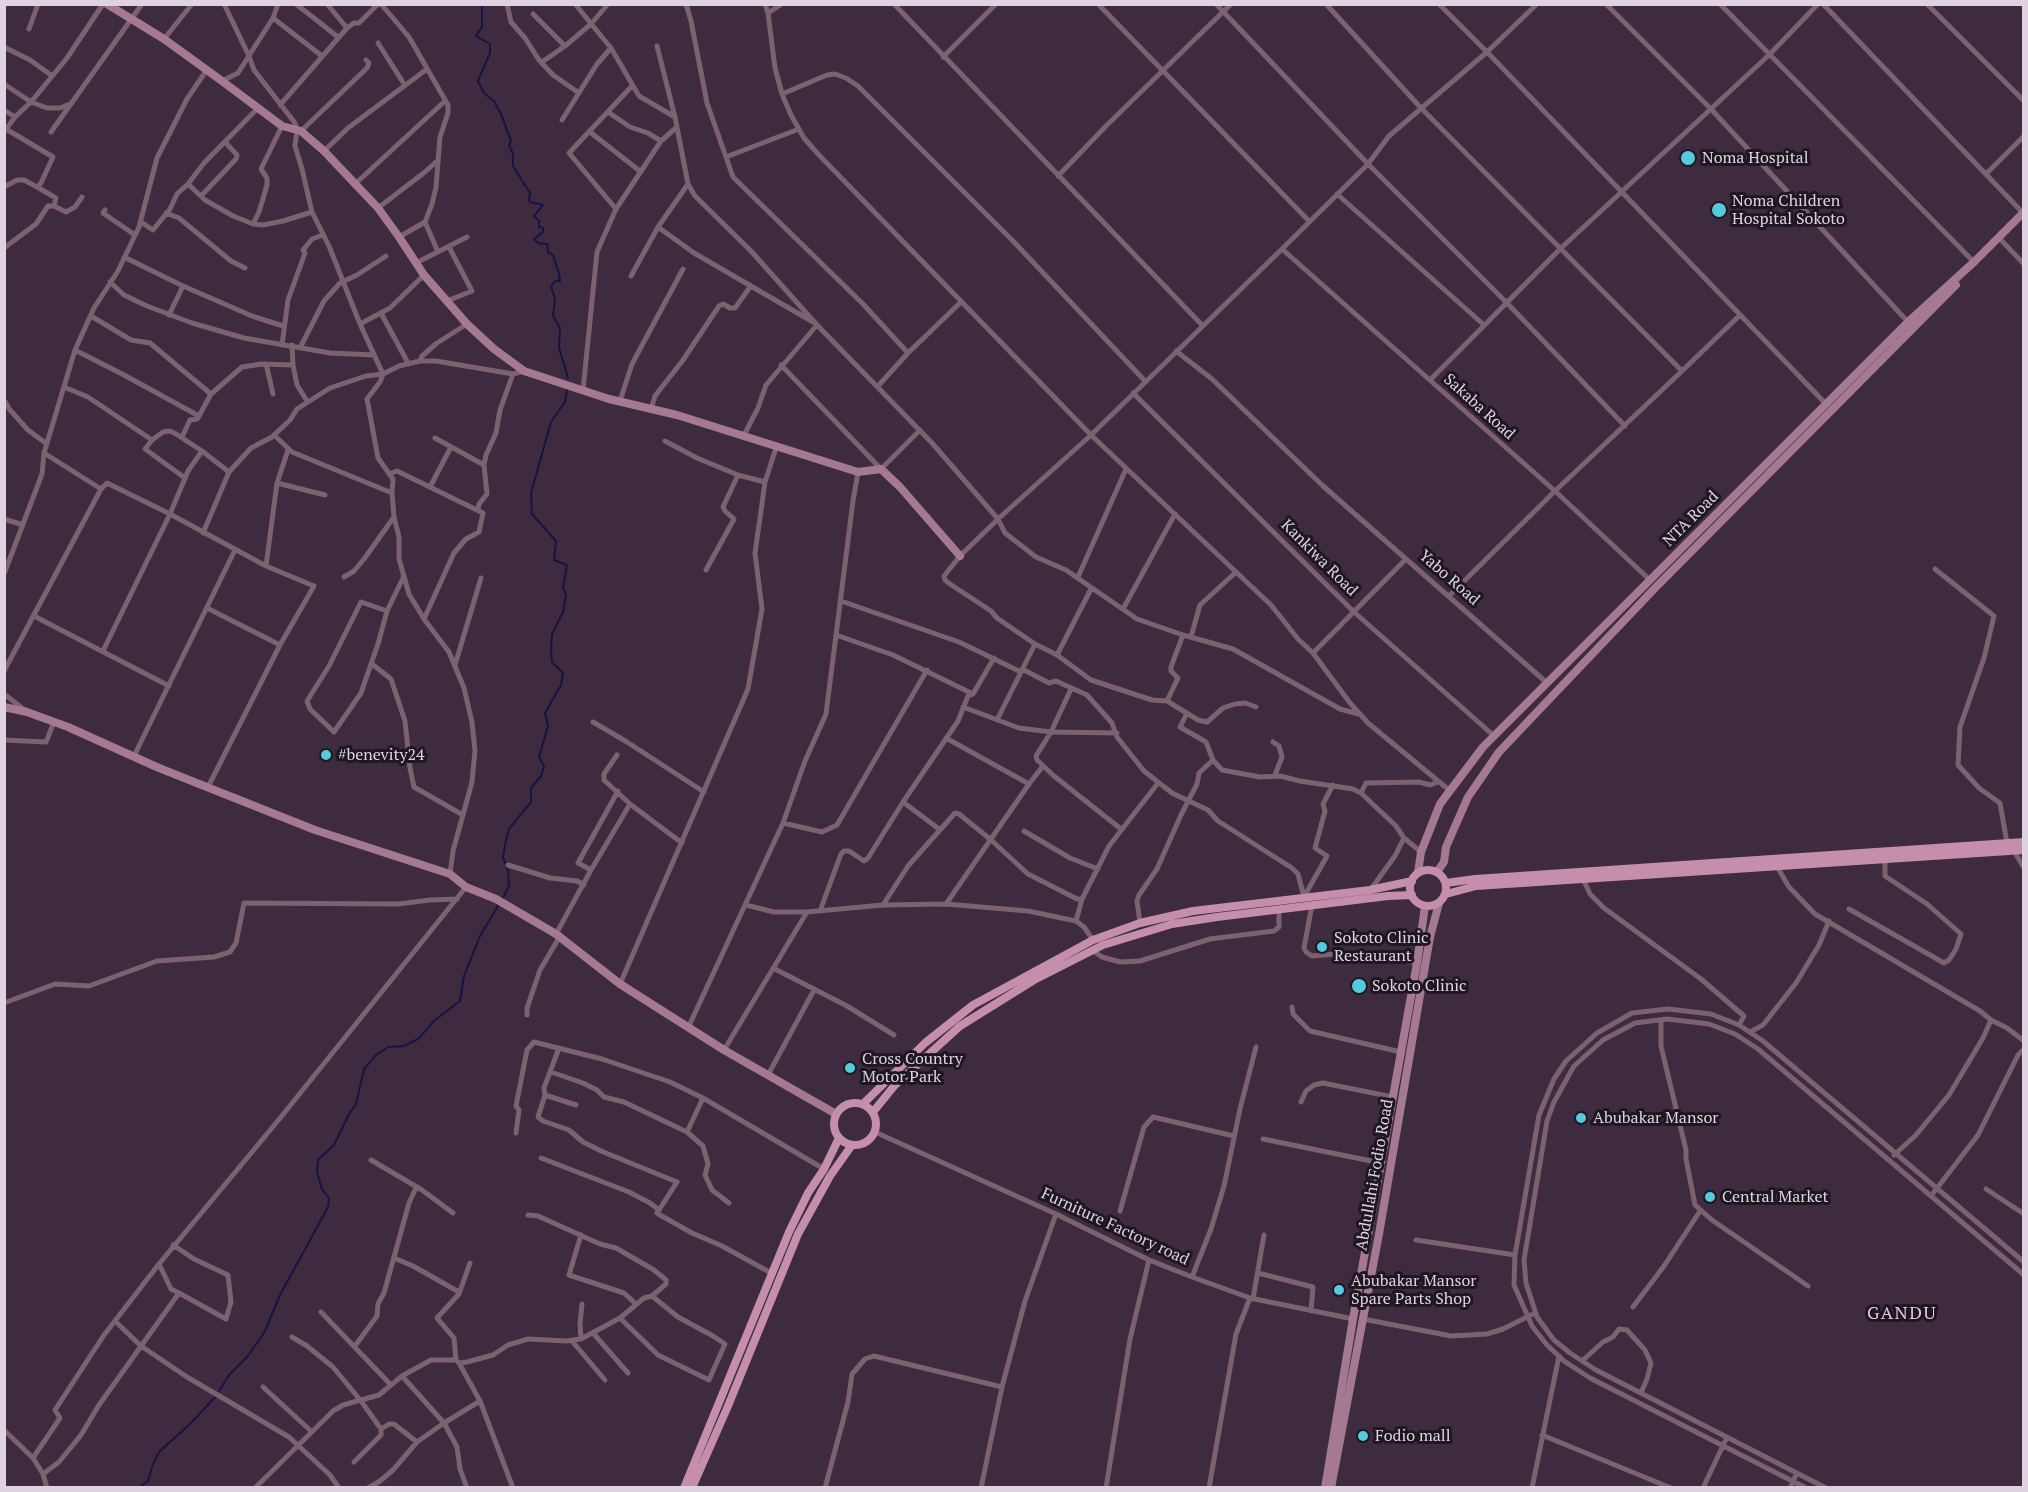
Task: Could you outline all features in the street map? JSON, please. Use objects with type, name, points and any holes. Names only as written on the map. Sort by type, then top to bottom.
[{"type":"main road","points":[[105,4],[164,39],[282,126],[299,131],[324,152],[378,208],[424,275],[467,324],[494,349],[524,371],[858,472],[881,469],[900,487],[960,556]]},
{"type":"main road","name":"NTA Road","points":[[1418,873],[1421,852],[1440,804],[1493,735],[1908,322],[1974,262],[2023,213]]},
{"type":"main road","name":"NTA Road","points":[[1437,872],[1444,862],[1446,848],[1468,797],[1499,752],[1655,588],[2024,218]]},
{"type":"main road","points":[[4,707],[27,712],[54,722],[342,840],[450,874],[466,887],[496,899],[558,935],[620,984],[688,1028],[837,1114]]},
{"type":"main road","points":[[1446,883],[1486,878],[2024,842]]},
{"type":"main road","points":[[1446,894],[1446,883],[1437,872],[1424,870],[1418,873],[1412,881],[1412,895],[1415,900],[1425,906],[1439,903],[1446,894],[1476,886],[2019,850]]},
{"type":"main road","points":[[863,1104],[925,1043],[973,1005],[1093,940],[1140,923],[1193,911],[1370,890],[1412,881]]},
{"type":"main road","points":[[873,1112],[895,1085],[960,1026],[1034,980],[1092,950],[1172,924],[1312,905],[1412,895]]},
{"type":"main road","name":"Abdullahi Fodio Road","points":[[1331,1488],[1430,937],[1439,903]]},
{"type":"main road","name":"Abdullahi Fodio Road","points":[[1325,1488],[1425,906]]},
{"type":"main road","points":[[853,1103],[863,1104],[873,1112],[877,1122],[875,1132],[866,1143],[852,1145],[839,1138],[834,1122],[843,1106],[853,1103]]},
{"type":"main road","points":[[684,1488],[794,1222],[839,1138]]},
{"type":"main road","points":[[692,1488],[798,1234],[825,1183],[852,1145]]},
{"type":"street","points":[[29,29],[38,4]]},
{"type":"street","points":[[37,187],[53,157],[5,131],[51,75],[56,72],[105,4]]},
{"type":"street","points":[[51,132],[142,4]]},
{"type":"street","points":[[164,39],[192,4]]},
{"type":"street","points":[[224,4],[254,70],[299,131]]},
{"type":"street","points":[[296,4],[338,37]]},
{"type":"street","points":[[327,4],[347,28]]},
{"type":"street","points":[[280,105],[338,37],[354,23],[359,23],[380,4],[409,37],[448,105],[448,113],[440,137],[434,197],[425,222],[399,237]]},
{"type":"street","points":[[507,4],[511,22],[542,62],[553,75],[579,93]]},
{"type":"street","points":[[575,4],[611,48],[639,96],[675,117]]},
{"type":"street","points":[[542,62],[591,24],[608,4]]},
{"type":"street","points":[[686,4],[707,103],[733,177],[846,287],[908,353]]},
{"type":"street","points":[[765,4],[775,68],[782,94],[799,129],[819,156],[1091,435],[1271,606],[1298,639],[1313,653],[1359,714],[1449,790]]},
{"type":"street","points":[[768,13],[782,4]]},
{"type":"street","points":[[894,4],[1202,325]]},
{"type":"street","points":[[943,57],[996,4]]},
{"type":"street","points":[[1098,4],[1309,221]]},
{"type":"street","points":[[1216,4],[1368,164],[1507,303],[1625,426]]},
{"type":"street","points":[[1058,176],[1231,4]]},
{"type":"street","points":[[1326,4],[1421,108],[1682,371]]},
{"type":"street","points":[[1439,4],[1826,404]]},
{"type":"street","points":[[1256,707],[1235,704],[1223,708],[1207,722],[1198,720],[1167,701],[1152,700],[1091,680],[1057,655],[1035,644],[997,618],[991,611],[945,580],[944,576],[960,556],[998,519],[1091,435],[1368,164],[1389,136],[1487,52],[1537,4]]},
{"type":"street","points":[[1605,4],[1710,108],[1908,322]]},
{"type":"street","points":[[1720,4],[1974,262]]},
{"type":"street","points":[[1430,380],[1560,249],[1770,54],[1818,4]]},
{"type":"street","points":[[1823,4],[2023,213]]},
{"type":"street","points":[[1927,4],[2024,101]]},
{"type":"street","points":[[222,81],[238,73],[273,18],[276,6]]},
{"type":"street","points":[[533,14],[565,46]]},
{"type":"street","points":[[273,18],[322,56]]},
{"type":"street","points":[[378,44],[405,84]]},
{"type":"street","points":[[657,46],[675,117],[688,184],[695,196],[751,251],[817,325],[920,430],[998,519],[1005,533],[1036,557],[1078,577],[1091,589],[1137,619],[1233,649],[1340,709],[1359,714]]},
{"type":"street","points":[[4,47],[30,60],[51,75]]},
{"type":"street","points":[[562,120],[611,48]]},
{"type":"street","points":[[366,60],[369,63],[367,68],[299,131],[295,146],[312,212],[383,374],[367,399],[378,458],[393,479],[392,494],[399,537],[399,559],[409,594],[424,619],[449,652],[464,688],[475,751],[472,782],[453,850],[450,874]]},
{"type":"street","points":[[324,152],[348,128],[427,69]]},
{"type":"street","points":[[4,574],[8,556],[23,525],[42,474],[44,453],[75,350],[141,222],[158,158],[187,99],[206,71]]},
{"type":"street","points":[[782,94],[827,75],[835,74],[858,86],[1014,242],[1145,381]]},
{"type":"street","points":[[4,84],[31,102],[48,108],[60,108],[71,103]]},
{"type":"street","points":[[616,209],[569,153],[632,86]]},
{"type":"street","points":[[355,184],[445,101]]},
{"type":"street","points":[[141,222],[153,230],[177,194],[258,108]]},
{"type":"street","points":[[4,110],[15,117]]},
{"type":"street","points":[[608,112],[630,127],[648,133],[661,141]]},
{"type":"street","points":[[253,224],[267,184],[267,178],[261,169],[282,126]]},
{"type":"street","points":[[583,390],[597,252],[616,209],[661,141],[677,127]]},
{"type":"street","points":[[726,157],[799,129]]},
{"type":"street","points":[[590,132],[641,172]]},
{"type":"street","points":[[1986,174],[2024,136]]},
{"type":"street","points":[[201,196],[236,159],[237,155],[225,142]]},
{"type":"street","points":[[378,208],[437,161]]},
{"type":"street","points":[[4,188],[17,180],[24,180],[56,198],[54,206]]},
{"type":"street","points":[[188,184],[221,210],[253,224],[262,225],[283,221],[312,212]]},
{"type":"street","points":[[630,276],[658,227],[688,184]]},
{"type":"street","points":[[1337,194],[1484,325]]},
{"type":"street","points":[[4,248],[36,224],[48,206],[54,206],[66,212],[75,207],[82,197]]},
{"type":"street","points":[[105,210],[103,213],[135,235]]},
{"type":"street","points":[[166,213],[179,218],[231,261],[244,268]]},
{"type":"street","points":[[425,222],[438,252]]},
{"type":"street","points":[[658,227],[694,253],[817,325]]},
{"type":"street","points":[[282,345],[288,300],[305,253],[303,250],[312,239],[323,235]]},
{"type":"street","points":[[416,263],[467,237]]},
{"type":"street","points":[[2001,240],[2024,264]]},
{"type":"street","points":[[447,301],[472,291],[449,247]]},
{"type":"street","name":"Sakaba Road","points":[[1282,249],[1555,491],[1650,579],[1655,588]]},
{"type":"street","points":[[301,346],[326,297],[344,281],[386,256]]},
{"type":"street","points":[[124,258],[183,286],[284,326]]},
{"type":"street","points":[[620,401],[632,364],[683,269]]},
{"type":"street","points":[[360,324],[381,314],[400,300],[424,275]]},
{"type":"street","points":[[110,282],[124,295],[169,315],[244,338],[330,352],[374,355]]},
{"type":"street","points":[[169,315],[183,286]]},
{"type":"street","points":[[651,409],[655,396],[683,360],[719,306],[723,304],[730,309],[735,308],[750,287]]},
{"type":"street","points":[[878,386],[908,353],[961,302]]},
{"type":"street","points":[[381,314],[408,363]]},
{"type":"street","points":[[1449,596],[1555,491],[1740,315]]},
{"type":"street","points":[[91,316],[131,340],[150,343],[210,394]]},
{"type":"street","points":[[420,361],[429,349],[467,324]]},
{"type":"street","points":[[743,437],[758,408],[766,385],[817,325]]},
{"type":"street","points":[[292,345],[292,365],[297,385],[307,401]]},
{"type":"street","points":[[75,350],[199,416]]},
{"type":"street","points":[[1176,351],[1212,379],[1322,485],[1406,559]]},
{"type":"street","points":[[203,533],[229,472],[251,448],[274,435],[307,401],[342,383],[383,374],[408,363],[420,361],[436,361],[513,374],[524,371]]},
{"type":"street","points":[[266,363],[273,394]]},
{"type":"street","points":[[182,437],[190,420],[197,419],[199,416],[210,394],[242,367],[266,363],[292,365]]},
{"type":"street","points":[[781,365],[881,469],[920,430]]},
{"type":"street","points":[[478,510],[479,504],[487,494],[484,465],[513,374]]},
{"type":"street","points":[[64,387],[88,397],[152,440]]},
{"type":"street","name":"Kankiwa Road","points":[[1133,393],[1354,612],[1493,735]]},
{"type":"street","points":[[4,400],[28,430],[47,444]]},
{"type":"street","points":[[185,478],[145,449],[152,440],[164,432],[170,431],[182,437],[229,472]]},
{"type":"street","points":[[274,435],[288,450],[392,494]]},
{"type":"street","points":[[435,438],[484,465]]},
{"type":"street","points":[[665,441],[697,458],[738,475],[765,482]]},
{"type":"street","points":[[430,487],[451,447]]},
{"type":"street","points":[[620,984],[748,689],[762,609],[755,553],[765,482],[776,448]]},
{"type":"street","points":[[267,566],[277,483],[288,450]]},
{"type":"street","points":[[103,651],[170,514],[185,478],[202,451]]},
{"type":"street","points":[[44,453],[101,489]]},
{"type":"street","points":[[1078,577],[1126,469]]},
{"type":"street","points":[[389,474],[397,471],[483,513],[479,532],[465,539],[454,553],[424,619]]},
{"type":"street","points":[[688,1028],[783,823],[825,714],[858,472]]},
{"type":"street","points":[[706,570],[734,519],[723,507],[738,475]]},
{"type":"street","points":[[4,671],[101,489],[107,483],[267,566],[314,586],[280,645],[208,787]]},
{"type":"street","points":[[277,483],[325,495]]},
{"type":"street","points":[[1123,609],[1175,514]]},
{"type":"street","points":[[344,578],[354,571],[364,559],[394,517]]},
{"type":"street","points":[[4,519],[23,525]]},
{"type":"street","points":[[134,756],[235,550]]},
{"type":"street","name":"Yabo Road","points":[[1313,653],[1406,559],[1546,682]]},
{"type":"street","points":[[1935,569],[1994,616],[1984,658],[1960,728],[1958,765],[1979,788],[2001,803],[2007,843]]},
{"type":"street","points":[[1191,637],[1200,605],[1236,572]]},
{"type":"street","points":[[387,611],[361,602],[329,666],[307,702],[310,709],[334,732],[361,693],[387,611],[404,576]]},
{"type":"street","points":[[455,666],[481,578]]},
{"type":"street","points":[[1057,655],[1091,589]]},
{"type":"street","points":[[841,601],[959,642],[1021,672],[1024,670],[1049,684],[1056,681],[1080,691],[1095,703],[1112,723],[1117,737],[1144,771],[1158,783],[1208,810],[1225,826],[1292,868],[1298,874],[1304,897]]},
{"type":"street","points":[[207,608],[280,645]]},
{"type":"street","points":[[34,616],[169,686]]},
{"type":"street","points":[[836,635],[893,655],[973,694]]},
{"type":"street","points":[[1167,701],[1178,678],[1171,671],[1171,667],[1183,635]]},
{"type":"street","points":[[997,720],[1035,644]]},
{"type":"street","points":[[820,911],[841,854],[849,851],[864,861],[868,858],[958,721],[968,696],[973,694],[994,658]]},
{"type":"street","points":[[372,664],[391,679],[405,721],[414,787],[463,815]]},
{"type":"street","points":[[783,823],[822,832],[837,825],[927,670]]},
{"type":"street","points":[[1071,689],[1051,732],[1036,756],[1037,760],[1120,829]]},
{"type":"street","points":[[4,694],[27,712]]},
{"type":"street","points":[[963,707],[1019,728],[1051,732],[1116,733]]},
{"type":"street","points":[[1187,713],[1180,727],[1206,742],[1213,760],[1222,770],[1260,777],[1275,775],[1353,789],[1361,793],[1396,826],[1404,838],[1421,852]]},
{"type":"street","points":[[4,740],[46,742],[54,722]]},
{"type":"street","points":[[593,722],[704,792]]},
{"type":"street","points":[[946,738],[1029,784]]},
{"type":"street","points":[[1273,742],[1279,747],[1282,757],[1275,775]]},
{"type":"street","points":[[617,755],[603,774],[603,778],[630,804],[682,843]]},
{"type":"street","points":[[1140,923],[1138,895],[1157,869],[1199,780],[1199,773],[1213,760]]},
{"type":"street","points":[[946,904],[1043,766]]},
{"type":"street","points":[[1361,793],[1366,783],[1419,782],[1430,784],[1438,782]]},
{"type":"street","points":[[1076,921],[1082,899],[1109,846],[1158,783]]},
{"type":"street","points":[[1304,897],[1327,856],[1315,848],[1325,811],[1323,804],[1333,784]]},
{"type":"street","points":[[591,870],[578,863],[618,791]]},
{"type":"street","points":[[903,802],[939,829]]},
{"type":"street","points":[[528,1016],[528,1008],[540,970],[591,870],[630,804]]},
{"type":"street","points":[[883,905],[908,866],[955,813],[1028,874],[1077,899],[1082,899]]},
{"type":"street","points":[[1024,831],[1070,858],[1098,869]]},
{"type":"street","points":[[1370,890],[1395,856],[1404,838]]},
{"type":"street","points":[[2019,850],[2024,868]]},
{"type":"street","points":[[1849,909],[1944,963],[1949,960],[1961,934],[1927,904],[1885,876],[1886,858]]},
{"type":"street","points":[[508,865],[550,878],[577,880],[584,885]]},
{"type":"street","points":[[1776,865],[1789,887],[1815,914],[1980,1011],[2024,1041]]},
{"type":"street","points":[[1583,879],[1590,894],[1604,908],[1701,980],[1744,1016],[1740,1025]]},
{"type":"street","points":[[33,1458],[60,1418],[55,1410],[115,1321],[173,1245],[281,1118],[466,887]]},
{"type":"street","points":[[4,1004],[55,984],[89,986],[157,962],[214,957],[230,952],[236,943],[244,903],[398,904],[457,899]]},
{"type":"street","points":[[746,905],[774,912],[807,912],[883,905],[946,904],[1028,911],[1076,921],[1084,927],[1093,940]]},
{"type":"street","points":[[1312,905],[1304,948],[1312,956],[1346,953],[1417,963]]},
{"type":"street","points":[[1092,950],[1109,960],[1140,961],[1210,939],[1275,931],[1279,927],[1279,910]]},
{"type":"street","points":[[724,1050],[807,912]]},
{"type":"street","points":[[1750,1032],[1763,1025],[1796,983],[1819,945],[1829,921]]},
{"type":"street","points":[[773,968],[847,1006],[894,1035]]},
{"type":"street","points":[[768,1075],[814,990]]},
{"type":"street","points":[[1292,1007],[1293,1014],[1311,1031],[1401,1052]]},
{"type":"street","points":[[1806,1477],[1803,1487],[1590,1378],[1559,1356],[1532,1326],[1514,1285],[1515,1255],[1539,1115],[1554,1079],[1566,1061],[1597,1033],[1632,1013],[1668,1010],[1711,1014],[1740,1025],[1763,1041],[2024,1262]]},
{"type":"street","points":[[1660,1020],[1661,1046],[1686,1150],[1695,1205],[1700,1211],[1808,1286]]},
{"type":"street","points":[[1826,1488],[1582,1361],[1554,1340],[1535,1313],[1526,1283],[1524,1260],[1547,1121],[1554,1102],[1574,1066],[1603,1040],[1635,1023],[1660,1020],[1709,1023],[1735,1034],[1758,1049],[2024,1275]]},
{"type":"street","points":[[1888,1160],[1916,1135],[1949,1095],[1973,1058],[1991,1020]]},
{"type":"street","points":[[516,1133],[519,1110],[516,1106],[529,1045],[534,1042],[603,1059],[670,1082],[703,1098],[824,1169]]},
{"type":"street","points":[[1192,1277],[1211,1229],[1224,1186],[1256,1047]]},
{"type":"street","points":[[559,1048],[544,1088],[545,1095],[538,1117],[540,1120],[569,1130],[583,1142],[601,1151],[677,1182],[657,1213],[773,1274]]},
{"type":"street","points":[[1931,1196],[1978,1135],[2013,1064],[2024,1049]]},
{"type":"street","points":[[551,1072],[583,1083],[597,1090],[604,1097],[624,1102],[687,1132],[703,1146],[708,1164],[705,1175],[712,1190],[729,1203]]},
{"type":"street","points":[[1301,1102],[1306,1090],[1323,1083],[1394,1097]]},
{"type":"street","points":[[545,1095],[576,1105]]},
{"type":"street","points":[[687,1132],[703,1098]]},
{"type":"street","points":[[1120,1211],[1144,1127],[1153,1117],[1234,1137]]},
{"type":"street","name":"Furniture Factory road","points":[[875,1132],[1056,1214],[1149,1260],[1192,1277],[1252,1299],[1353,1319]]},
{"type":"street","points":[[1263,1138],[1382,1162]]},
{"type":"street","points":[[542,1158],[608,1182],[659,1210]]},
{"type":"street","points":[[1531,1159],[1540,1161]]},
{"type":"street","points":[[371,1161],[422,1190],[453,1213]]},
{"type":"street","points":[[355,1346],[377,1316],[378,1304],[384,1293],[409,1203],[416,1188]]},
{"type":"street","points":[[1986,1189],[2024,1215]]},
{"type":"street","points":[[1633,1307],[1700,1211]]},
{"type":"street","points":[[981,1488],[1002,1387],[1025,1300],[1056,1214]]},
{"type":"street","points":[[255,1488],[311,1431],[343,1405],[379,1395],[402,1376],[430,1360],[458,1361],[493,1355],[508,1345],[528,1339],[572,1341],[581,1339],[620,1318],[666,1284],[662,1276],[616,1248],[538,1216],[528,1215]]},
{"type":"street","points":[[581,1235],[570,1272],[571,1277],[624,1293],[636,1304]]},
{"type":"street","points":[[1209,1488],[1236,1334],[1252,1299],[1264,1235]]},
{"type":"street","points":[[1416,1240],[1515,1255]]},
{"type":"street","points":[[159,1264],[171,1289],[226,1318],[231,1302],[228,1275],[194,1259],[173,1245]]},
{"type":"street","points":[[394,1258],[459,1292]]},
{"type":"street","points":[[1107,1488],[1130,1339],[1149,1260]]},
{"type":"street","points":[[470,1263],[459,1294],[436,1318],[454,1338],[458,1361],[480,1401],[513,1488]]},
{"type":"street","points":[[1258,1273],[1313,1287],[1311,1311]]},
{"type":"street","points":[[43,1474],[58,1462],[81,1435],[99,1405],[178,1293]]},
{"type":"street","points":[[620,1318],[658,1355],[709,1380],[725,1344],[678,1317],[652,1296]]},
{"type":"street","points":[[581,1339],[582,1304]]},
{"type":"street","points":[[321,1312],[391,1385]]},
{"type":"street","points":[[1363,1319],[1451,1336],[1487,1334],[1535,1313]]},
{"type":"street","points":[[115,1321],[141,1346],[298,1444],[330,1475],[339,1488]]},
{"type":"street","points":[[1582,1361],[1603,1342],[1613,1337],[1619,1329],[1627,1330],[1645,1350],[1651,1363],[1641,1393]]},
{"type":"street","points":[[593,1333],[628,1374]]},
{"type":"street","points":[[292,1337],[308,1346],[327,1362],[362,1401],[381,1429],[381,1435],[354,1462]]},
{"type":"street","points":[[572,1341],[605,1380]]},
{"type":"street","points":[[825,1488],[848,1402],[852,1374],[865,1359],[874,1356],[1002,1387]]},
{"type":"street","points":[[1532,1488],[1559,1356]]},
{"type":"street","points":[[402,1376],[444,1423],[458,1447],[460,1469],[467,1488]]},
{"type":"street","points":[[263,1387],[311,1431]]},
{"type":"street","points":[[368,1488],[393,1470],[417,1442],[480,1401]]},
{"type":"street","points":[[381,1429],[394,1424],[417,1442]]},
{"type":"street","points":[[4,1430],[33,1458],[43,1474],[45,1487]]},
{"type":"street","points":[[1542,1435],[1670,1488]]},
{"type":"street","points":[[1703,1488],[1727,1437]]},
{"type":"street","points":[[1790,1488],[1797,1473]]},
{"type":"street","points":[[380,1481],[386,1488]]},
{"type":"waterway","points":[[482,4],[482,27],[476,36],[490,44],[490,53],[478,81],[484,93],[494,101],[501,114],[511,141],[509,145],[513,154],[513,166],[530,193],[530,202],[543,205],[534,216],[539,221],[539,227],[543,228],[543,232],[534,239],[538,243],[547,244],[548,252],[553,255],[559,274],[560,281],[555,281],[551,287],[555,298],[553,316],[560,328],[559,348],[568,378]]},
{"type":"waterway","points":[[503,898],[509,886],[508,871],[503,857],[509,829],[531,802],[531,788],[541,776],[544,766],[539,757],[548,726],[545,713],[561,685],[563,673],[552,662],[551,649],[552,634],[563,612],[566,595],[563,588],[567,565],[554,560],[556,541],[532,514],[531,493],[551,422],[565,402],[567,389]]},
{"type":"waterway","points":[[219,1391],[229,1375],[247,1357],[264,1333],[280,1295],[328,1207],[329,1198],[322,1189],[317,1172],[318,1160],[334,1145],[356,1104],[364,1069],[376,1055],[388,1047],[404,1046],[418,1039],[435,1020],[460,1001],[464,976],[480,936],[499,904]]},
{"type":"waterway","points":[[138,1488],[148,1481],[159,1452],[216,1396]]},
{"type":"place","name":"Noma Hospital","points":[[1688,158]]},
{"type":"place","name":"Noma Children Hospital Sokoto","points":[[1719,210]]},
{"type":"place","name":"#benevity24","points":[[326,755]]},
{"type":"place","name":"Sokoto Clinic Restaurant","points":[[1322,947]]},
{"type":"place","name":"Sokoto Clinic","points":[[1359,986]]},
{"type":"place","name":"Cross Country Motor Park","points":[[850,1068]]},
{"type":"place","name":"Abubakar Mansor","points":[[1581,1118]]},
{"type":"place","name":"Central Market","points":[[1710,1197]]},
{"type":"place","name":"Abubakar Mansor Spare Parts Shop","points":[[1339,1290]]},
{"type":"place","name":"Fodio mall","points":[[1363,1436]]},
{"type":"district","name":"GANDU","points":[[1902,1314]]}]
